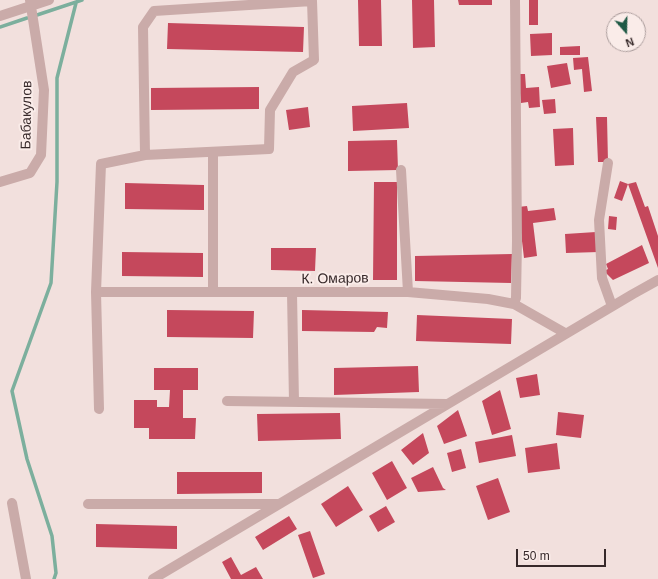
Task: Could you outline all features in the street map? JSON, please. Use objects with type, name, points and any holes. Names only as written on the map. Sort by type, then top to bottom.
[{"type":"street","points":[[0,16],[31,3],[49,0]]},
{"type":"street","points":[[514,304],[516,298],[517,241],[516,0]]},
{"type":"street","points":[[99,409],[96,292],[101,164],[145,155],[269,149],[270,110],[293,72],[314,60],[312,1],[154,11],[143,27],[145,155]]},
{"type":"street","name":"Бабакулов","points":[[0,182],[30,174],[41,155],[44,90],[31,3]]},
{"type":"street","points":[[212,152],[213,292]]},
{"type":"street","points":[[608,163],[599,220],[602,278],[612,306]]},
{"type":"street","points":[[401,170],[408,292]]},
{"type":"street","points":[[153,579],[565,333],[658,280]]},
{"type":"street","name":"К. Омаров","points":[[96,292],[408,292],[488,299],[514,304],[565,333]]},
{"type":"street","points":[[292,293],[294,402]]},
{"type":"street","points":[[227,401],[447,404]]},
{"type":"street","points":[[12,503],[26,579]]},
{"type":"street","points":[[88,504],[278,504]]},
{"type":"building","points":[[358,0],[381,0],[382,46],[359,46]]},
{"type":"building","points":[[412,0],[434,0],[435,47],[413,48]]},
{"type":"building","points":[[458,0],[492,0],[492,5],[459,5]]},
{"type":"building","points":[[529,0],[538,0],[538,25],[529,25]]},
{"type":"building","points":[[168,23],[304,27],[303,52],[167,49]]},
{"type":"building","points":[[552,33],[552,55],[531,56],[530,34]]},
{"type":"building","points":[[580,46],[580,55],[560,55],[560,47]]},
{"type":"building","points":[[588,57],[592,91],[584,92],[582,69],[574,70],[573,58]]},
{"type":"building","points":[[567,63],[571,84],[551,88],[547,66]]},
{"type":"building","points":[[518,74],[525,74],[526,88],[539,87],[540,107],[529,108],[528,102],[521,103]]},
{"type":"building","points":[[259,87],[259,109],[151,110],[151,88]]},
{"type":"building","points":[[555,99],[556,113],[544,114],[542,100]]},
{"type":"building","points":[[407,103],[409,128],[353,131],[352,106]]},
{"type":"building","points":[[308,107],[310,127],[289,130],[286,110]]},
{"type":"building","points":[[596,117],[607,117],[608,162],[598,162]]},
{"type":"building","points":[[573,128],[574,165],[555,166],[553,129]]},
{"type":"building","points":[[397,140],[398,170],[348,171],[348,141]]},
{"type":"building","points":[[620,181],[628,184],[622,201],[614,198]]},
{"type":"building","points":[[374,182],[397,182],[397,280],[373,280]]},
{"type":"building","points":[[636,182],[645,207],[648,206],[658,236],[658,268],[628,184]]},
{"type":"building","points":[[125,183],[204,185],[204,210],[125,209]]},
{"type":"building","points":[[527,206],[528,211],[554,208],[556,220],[533,223],[537,256],[524,258],[518,207]]},
{"type":"building","points":[[609,216],[617,217],[616,230],[608,229]]},
{"type":"building","points":[[596,232],[599,252],[566,253],[565,234]]},
{"type":"building","points":[[642,245],[649,263],[613,280],[604,271],[608,269],[606,264]]},
{"type":"building","points":[[271,248],[316,248],[315,271],[271,270]]},
{"type":"building","points":[[122,252],[203,253],[203,277],[122,276]]},
{"type":"building","points":[[512,254],[511,283],[415,281],[415,256]]},
{"type":"building","points":[[167,310],[254,311],[253,338],[167,337]]},
{"type":"building","points":[[302,310],[388,312],[387,328],[377,327],[374,332],[302,331]]},
{"type":"building","points":[[417,315],[512,319],[511,344],[416,341]]},
{"type":"building","points":[[418,366],[419,392],[334,395],[334,368]]},
{"type":"building","points":[[154,368],[198,368],[198,390],[183,390],[183,418],[196,418],[195,439],[149,439],[149,428],[134,428],[134,400],[157,400],[157,407],[169,407],[170,390],[154,390]]},
{"type":"building","points":[[537,374],[540,395],[520,398],[516,378]]},
{"type":"building","points":[[500,390],[511,429],[492,435],[482,401]]},
{"type":"building","points":[[458,410],[467,436],[444,444],[437,426]]},
{"type":"building","points":[[558,412],[584,415],[581,438],[556,435]]},
{"type":"building","points":[[340,413],[341,439],[258,441],[257,414]]},
{"type":"building","points":[[423,433],[429,453],[413,465],[401,450]]},
{"type":"building","points":[[512,435],[516,456],[479,463],[475,442]]},
{"type":"building","points":[[557,443],[560,469],[528,473],[525,448]]},
{"type":"building","points":[[461,449],[466,468],[452,472],[447,453]]},
{"type":"building","points":[[392,461],[407,488],[387,500],[372,473]]},
{"type":"building","points":[[433,467],[443,488],[446,490],[418,492],[411,478]]},
{"type":"building","points":[[177,472],[262,472],[262,493],[177,494]]},
{"type":"building","points":[[498,478],[510,512],[488,520],[476,486]]},
{"type":"building","points":[[348,486],[363,510],[336,527],[321,504]]},
{"type":"building","points":[[386,506],[395,522],[378,532],[369,516]]},
{"type":"building","points":[[289,516],[297,529],[263,550],[255,537]]},
{"type":"building","points":[[96,524],[177,526],[177,549],[96,547]]},
{"type":"building","points":[[310,531],[325,574],[313,578],[298,535]]},
{"type":"building","points":[[231,557],[241,575],[256,567],[263,579],[231,579],[222,562]]},
{"type":"waterway","points":[[37,15],[82,0]]},
{"type":"waterway","points":[[54,579],[56,573],[52,536],[27,459],[12,391],[51,283],[57,182],[57,78],[76,3]]},
{"type":"waterway","points":[[0,27],[27,18]]}]
